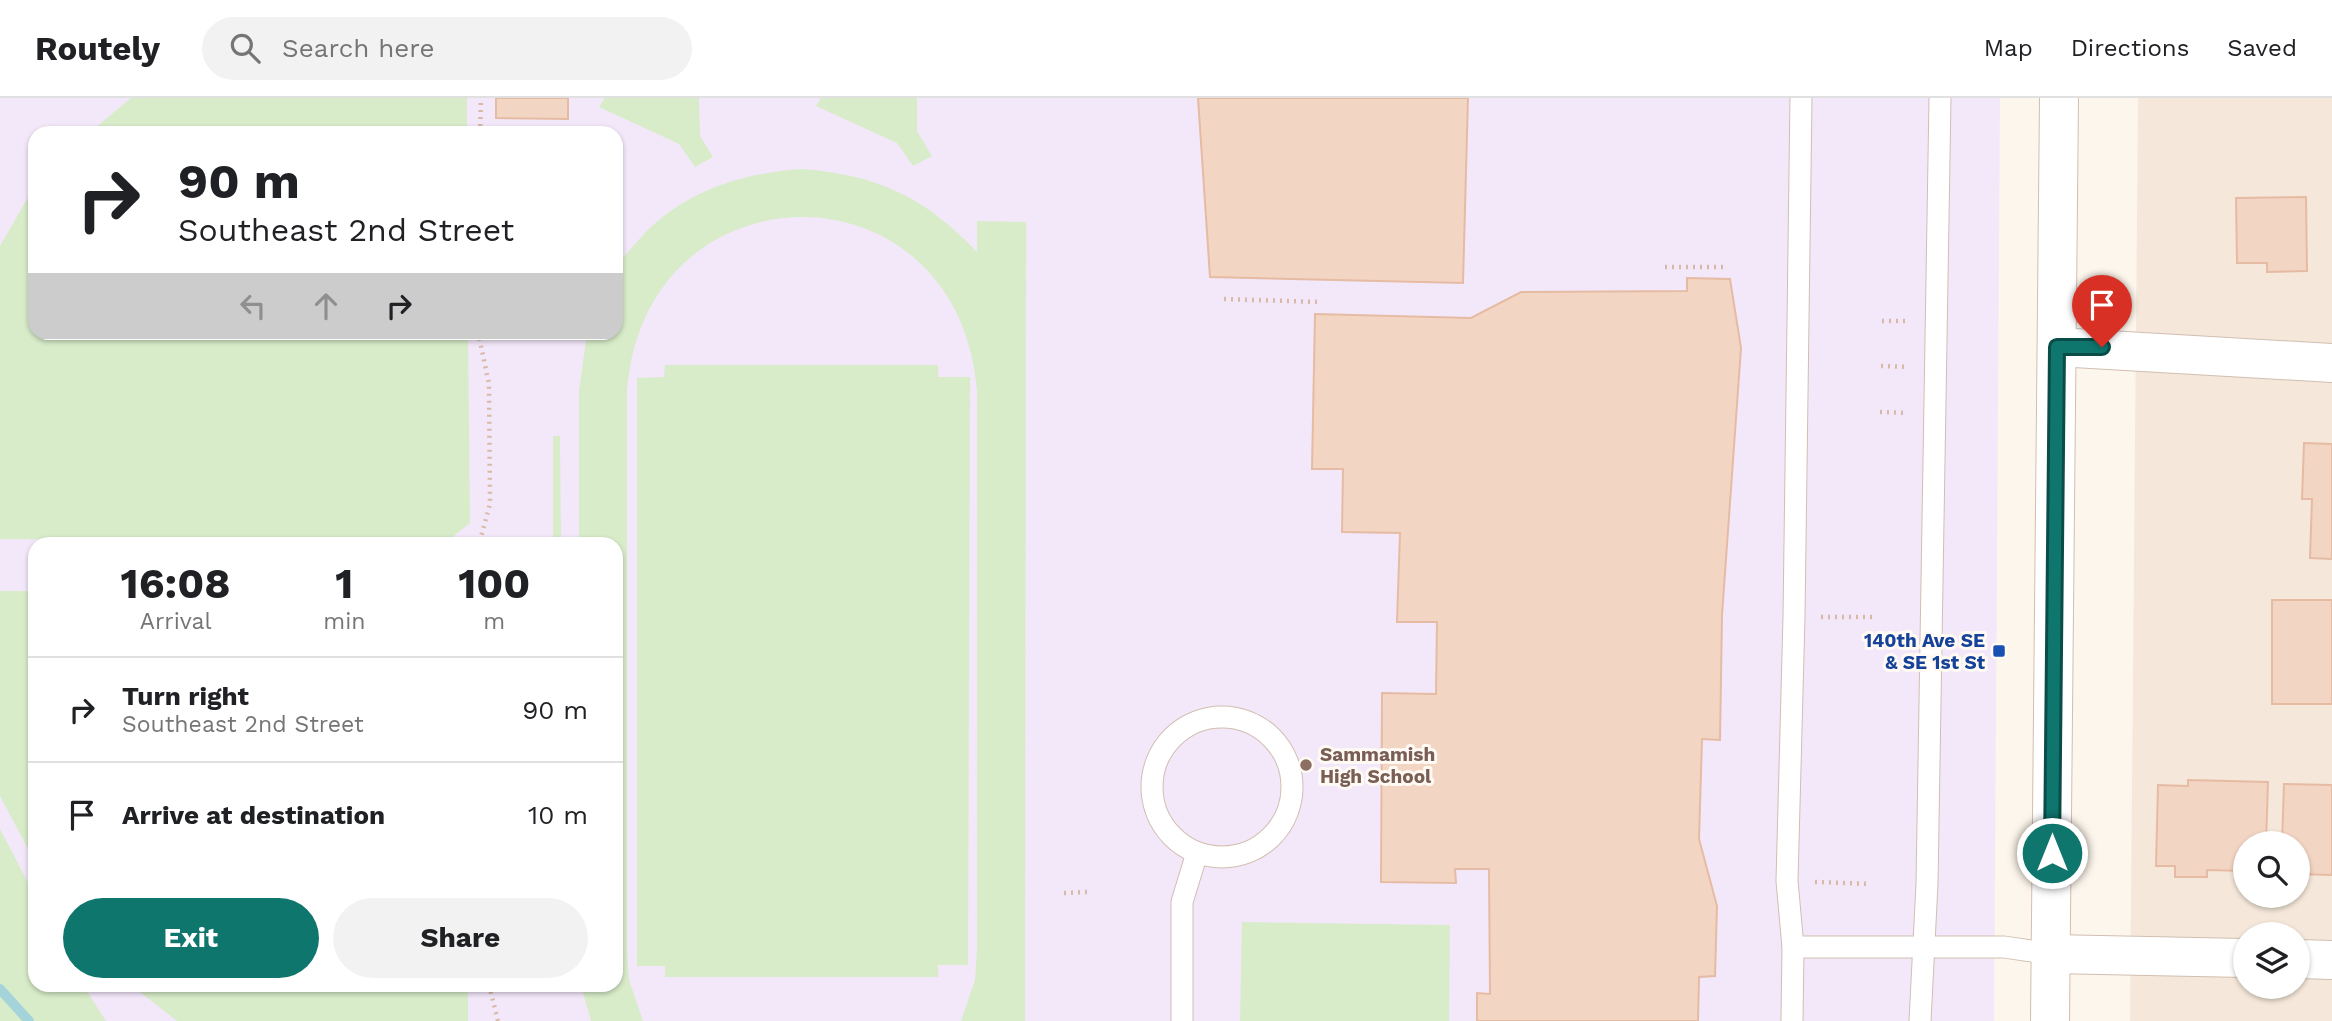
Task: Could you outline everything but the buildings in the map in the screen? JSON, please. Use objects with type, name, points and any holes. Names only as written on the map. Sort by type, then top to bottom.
[{"type":"street","points":[[2050,1021],[2059,98]]},
{"type":"street","points":[[2057,347],[2332,363]]},
{"type":"street","points":[[2051,954],[2233,958]]},
{"type":"street","points":[[2310,959],[2332,960]]},
{"type":"lane","points":[[1792,1021],[1793,947],[1787,881],[1794,617],[1801,98]]},
{"type":"lane","points":[[1920,1021],[1924,947],[1940,98]]},
{"type":"lane","points":[[1231,717],[1252,724],[1272,737],[1286,757],[1292,780],[1290,804],[1281,826],[1265,843],[1244,854],[1220,858],[1197,853],[1177,842],[1162,825],[1153,804],[1151,782],[1156,759],[1168,740],[1186,726],[1208,718],[1231,717]]},
{"type":"lane","points":[[1182,1021],[1182,902],[1197,853]]},
{"type":"lane","points":[[1793,947],[2004,947],[2051,954]]},
{"type":"path","points":[[480,126],[481,98]]},
{"type":"path","points":[[1665,267],[1726,267]]},
{"type":"path","points":[[1224,299],[1319,302]]},
{"type":"path","points":[[1882,321],[1915,321]]},
{"type":"path","points":[[480,340],[489,384],[490,464],[490,504],[481,537]]},
{"type":"path","points":[[1881,366],[1914,367]]},
{"type":"path","points":[[1880,412],[1913,413]]},
{"type":"path","points":[[1817,617],[1873,617]]},
{"type":"path","points":[[1814,882],[1870,884]]},
{"type":"path","points":[[1064,893],[1087,892]]},
{"type":"path","points":[[491,992],[498,1021]]},
{"type":"shaded area","name":"Sammamish High School","points":[[0,98],[2000,98],[1994,1021],[0,1021]]},
{"type":"shaded area","points":[[2138,98],[2332,98],[2332,1021],[2130,1021]]},
{"type":"green space","points":[[131,98],[467,98],[467,126],[97,126]]},
{"type":"green space","points":[[605,98],[699,98],[700,136],[713,157],[695,167],[679,144],[599,107]]},
{"type":"green space","points":[[821,98],[917,98],[917,131],[932,156],[913,166],[897,143],[816,106]]},
{"type":"green space","points":[[802,169],[829,172],[877,183],[919,203],[958,233],[977,252],[977,221],[1026,222],[1025,1021],[961,1021],[975,980],[977,950],[977,392],[958,316],[918,261],[864,228],[802,217],[741,228],[687,261],[647,315],[627,391],[627,950],[629,980],[643,1021],[591,1021],[583,992],[623,992],[623,537],[579,537],[579,391],[586,340],[623,340],[623,258],[653,226],[671,211],[712,189],[733,181]]},
{"type":"green space","points":[[28,197],[28,340],[468,340],[470,523],[453,537],[0,539],[0,246]]},
{"type":"green space","points":[[665,365],[938,365],[938,377],[970,377],[968,965],[938,965],[938,977],[665,977],[665,966],[637,966],[637,378],[664,377]]},
{"type":"green space","points":[[553,436],[560,436],[561,537],[553,537]]},
{"type":"green space","points":[[0,591],[28,591],[28,849],[0,796]]},
{"type":"green space","points":[[0,829],[28,883],[28,992],[87,992],[106,1021],[0,1021]]},
{"type":"green space","points":[[1242,922],[1450,925],[1449,1021],[1240,1021]]},
{"type":"green space","points":[[140,992],[468,992],[468,1021],[177,1021]]},
{"type":"waterway","points":[[0,989],[29,1021]]},
{"type":"place","name":"140th Ave SE & SE 1st St","points":[[1999,651]]},
{"type":"place","name":"Sammamish High School","points":[[1306,765]]},
{"type":"route","points":[[2052,853],[2057,347],[2102,347]]}]
